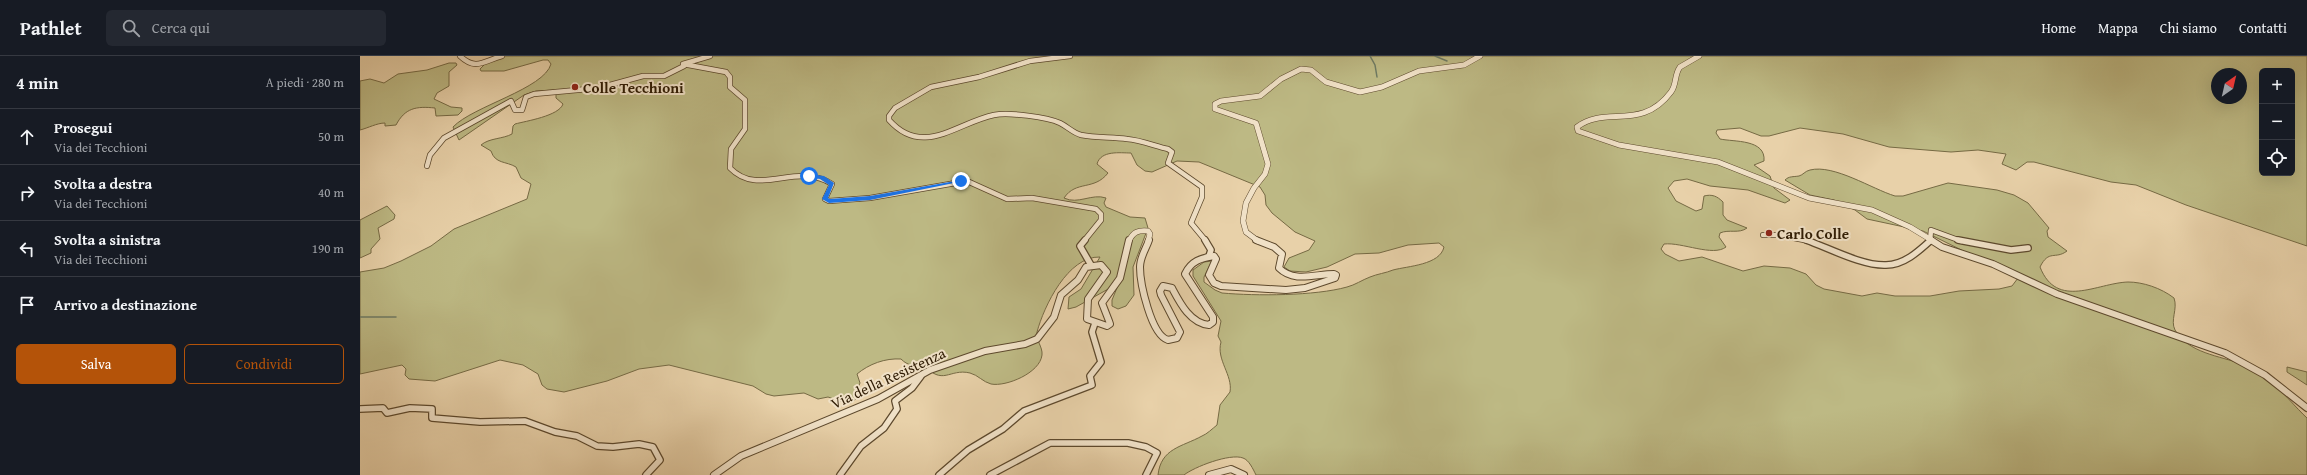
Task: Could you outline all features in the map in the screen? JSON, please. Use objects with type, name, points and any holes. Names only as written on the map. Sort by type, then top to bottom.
[{"type":"street","points":[[460,56],[466,63],[476,66],[502,56]]},
{"type":"street","points":[[427,166],[435,145],[443,138],[498,110],[506,103],[511,101],[515,110],[522,110],[526,97],[534,94],[599,88],[648,75],[664,76],[684,66],[688,62],[710,56]]},
{"type":"street","points":[[1070,56],[1030,61],[979,77],[931,87],[895,108],[889,116],[890,120],[898,130],[908,136],[923,138],[941,135],[995,115],[1024,116],[1060,123],[1073,132],[1082,135],[1129,139],[1168,149],[1172,152],[1168,164],[1190,176],[1202,187],[1200,203],[1191,219],[1191,224],[1194,230],[1209,245],[1211,250],[1209,256]]},
{"type":"street","points":[[684,66],[726,72],[730,77],[730,87],[746,100],[745,129],[731,149],[730,168],[738,176],[749,180],[796,176],[822,178],[832,184],[825,199],[829,201],[870,198],[967,181],[1007,199],[1032,198],[1058,204],[1096,209],[1100,214],[1101,220],[1080,246],[1080,250],[1091,265],[1101,265],[1107,272],[1087,299],[1087,319],[1095,323],[1107,326],[1110,324],[1102,303],[1120,280],[1128,241],[1135,232],[1144,230],[1150,234],[1141,258],[1140,278],[1146,302],[1161,336],[1168,340],[1177,338],[1180,332],[1161,295],[1160,291],[1163,286],[1172,288],[1179,302],[1198,323],[1209,325],[1213,322],[1213,317],[1202,303],[1186,274],[1189,265],[1209,256],[1214,256],[1216,259],[1209,275],[1211,280],[1226,287],[1294,290],[1335,278],[1336,275],[1330,273],[1298,277],[1285,273],[1279,268],[1282,254],[1279,250],[1255,239],[1246,232],[1243,220],[1245,209],[1250,194],[1268,168],[1268,157],[1260,140],[1256,123],[1218,110],[1215,108],[1215,104],[1260,96],[1281,78],[1301,69],[1311,70],[1326,82],[1360,92],[1386,85],[1419,71],[1464,65],[1480,56]]},
{"type":"street","points":[[1699,56],[1680,66],[1677,72],[1676,84],[1670,95],[1645,113],[1626,118],[1589,120],[1579,124],[1577,127],[1578,131],[1619,145],[1718,162],[1809,198],[1861,206],[1901,222],[1951,250],[1993,264],[2057,294],[2225,353],[2265,375],[2307,408]]},
{"type":"street","points":[[1764,235],[1806,240],[1863,261],[1886,266],[1905,260],[1916,254],[1931,240],[1931,230],[1966,244],[2012,250],[2028,248]]},
{"type":"street","name":"Via della Resistenza","points":[[714,475],[741,456],[878,399],[922,374],[985,350],[1025,344],[1037,339],[1054,317],[1061,295],[1078,280],[1086,267],[1091,265]]},
{"type":"street","points":[[939,475],[968,450],[1003,430],[1024,411],[1092,385],[1090,376],[1101,362],[1092,332],[1095,323]]},
{"type":"street","points":[[840,475],[861,446],[884,428],[897,409],[896,401],[912,388],[922,374]]},
{"type":"street","points":[[360,408],[383,408],[387,413],[410,408],[432,409],[432,418],[480,422],[506,420],[525,421],[555,432],[577,436],[605,447],[646,445],[653,447],[660,460],[646,475]]},
{"type":"street","points":[[990,475],[1050,443],[1064,442],[1128,443],[1146,447],[1157,453],[1146,475]]},
{"type":"street","points":[[1209,475],[1228,469],[1237,470],[1244,475]]},
{"type":"shaded area","points":[[500,56],[2307,56],[2307,246],[2186,205],[2136,185],[2111,182],[2034,162],[2027,162],[2016,170],[2002,164],[2006,154],[1978,150],[1951,152],[1889,147],[1843,134],[1800,128],[1769,136],[1761,136],[1740,128],[1717,130],[1716,133],[1720,139],[1741,141],[1755,145],[1760,149],[1763,154],[1764,161],[1754,165],[1770,176],[1774,188],[1790,200],[1785,203],[1748,190],[1710,186],[1687,179],[1674,181],[1668,188],[1676,201],[1696,211],[1702,209],[1704,196],[1714,196],[1723,202],[1723,215],[1727,220],[1747,228],[1741,231],[1727,231],[1720,233],[1719,237],[1726,247],[1720,250],[1705,250],[1671,244],[1664,244],[1661,249],[1665,254],[1679,261],[1702,257],[1743,271],[1764,266],[1790,268],[1806,274],[1816,285],[1824,289],[1862,296],[1877,293],[1895,296],[1930,296],[1959,291],[1999,289],[2012,286],[2018,278],[1923,231],[1867,219],[1855,210],[1834,200],[1810,195],[1785,180],[1808,171],[1820,169],[1853,178],[1895,196],[1903,196],[1948,183],[1997,190],[2014,195],[2028,203],[2049,228],[2047,231],[2048,237],[2067,251],[2063,254],[2049,256],[2040,267],[2047,280],[2057,288],[2067,291],[2079,291],[2128,282],[2152,286],[2174,298],[2175,306],[2173,322],[2175,330],[2188,344],[2205,353],[2242,364],[2256,372],[2279,389],[2307,418],[2307,475],[1256,475],[1251,465],[1243,458],[1230,457],[1196,468],[1184,475],[1158,475],[1163,459],[1168,454],[1180,446],[1204,435],[1217,425],[1220,405],[1230,392],[1229,380],[1222,361],[1220,349],[1221,342],[1218,336],[1221,321],[1193,276],[1193,270],[1204,262],[1212,261],[1204,277],[1204,282],[1222,293],[1251,295],[1302,294],[1347,287],[1376,275],[1423,264],[1436,258],[1444,247],[1439,243],[1408,245],[1379,253],[1355,254],[1327,267],[1306,272],[1290,271],[1284,267],[1289,258],[1309,250],[1315,241],[1295,232],[1272,213],[1266,205],[1265,195],[1260,187],[1199,162],[1177,161],[1152,172],[1145,171],[1137,165],[1131,153],[1111,153],[1102,156],[1097,164],[1108,173],[1103,179],[1074,189],[1064,198],[1069,200],[1080,200],[1096,197],[1106,198],[1104,203],[1106,207],[1130,217],[1145,218],[1148,228],[1133,267],[1134,295],[1126,306],[1118,309],[1112,306],[1112,300],[1119,283],[1076,307],[1068,309],[1069,297],[1081,289],[1100,257],[1088,259],[1078,265],[1068,273],[1059,284],[1040,321],[1037,337],[1042,352],[1040,362],[1029,373],[1013,381],[991,384],[985,382],[976,375],[963,372],[941,376],[930,371],[923,364],[911,365],[901,359],[895,359],[878,362],[857,374],[860,383],[857,390],[858,397],[851,403],[842,402],[828,397],[818,399],[804,393],[774,396],[766,394],[753,386],[669,365],[639,369],[607,381],[564,392],[547,389],[542,385],[538,374],[523,365],[500,360],[435,381],[409,379],[405,375],[406,369],[402,365],[360,374],[360,272],[384,268],[401,261],[431,246],[454,229],[527,199],[531,184],[521,178],[516,167],[498,160],[491,151],[481,145],[488,141],[512,134],[513,126],[515,124],[555,112],[563,104],[556,98],[556,90],[536,91],[524,95],[459,140],[453,127],[463,119],[536,81],[546,73],[551,64],[548,60],[543,60],[504,71],[481,71],[480,69],[485,64]]},
{"type":"shaded area","points":[[449,63],[456,63],[457,65],[449,72],[449,86],[437,93],[434,99],[451,107],[462,108],[462,111],[458,115],[436,116],[435,108],[422,107],[412,109],[407,112],[399,119],[396,125],[385,126],[385,123],[382,123],[360,130],[360,81],[370,79],[384,83],[398,74],[427,70]]},
{"type":"shaded area","points":[[387,206],[395,215],[394,219],[378,228],[380,239],[371,249],[371,253],[360,258],[360,220]]},
{"type":"shaded area","points":[[2287,367],[2307,372],[2307,385],[2287,372]]},
{"type":"waterway","points":[[1370,56],[1375,65],[1377,77]]},
{"type":"waterway","points":[[1435,56],[1447,61]]},
{"type":"waterway","points":[[360,317],[396,317]]},
{"type":"place","name":"Colle Tecchioni","points":[[575,87]]},
{"type":"place","name":"Carlo Colle","points":[[1769,233]]},
{"type":"route","points":[[809,176],[822,178],[832,184],[825,199],[829,201],[847,201],[870,198],[961,181]]}]
